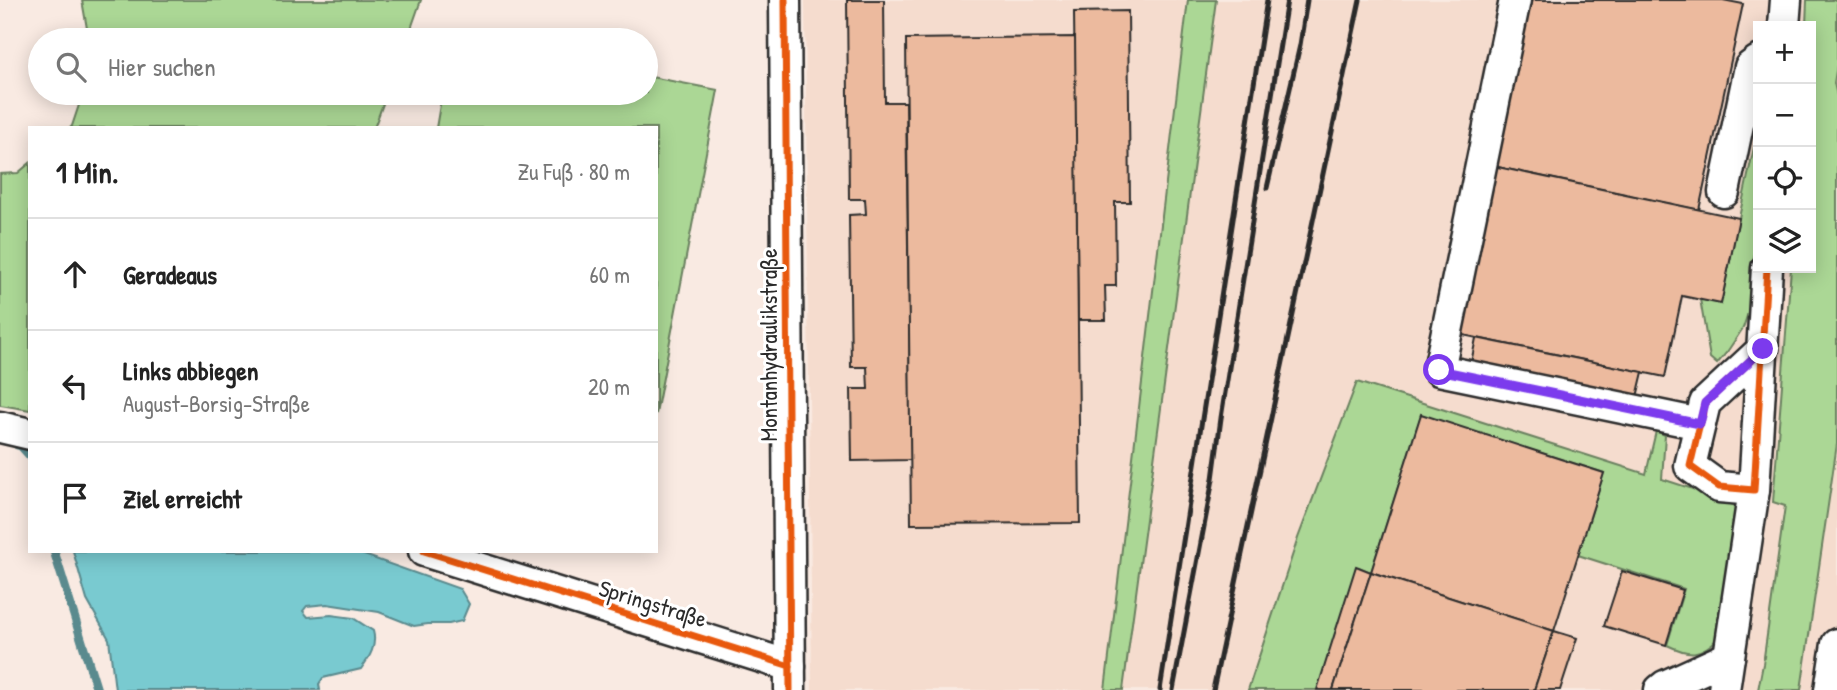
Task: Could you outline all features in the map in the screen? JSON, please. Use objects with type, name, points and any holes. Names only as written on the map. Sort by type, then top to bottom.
[{"type":"street","name":"Montanhydraulikstraße","points":[[785,0],[790,678]]},
{"type":"street","points":[[1515,0],[1439,370],[1700,424]]},
{"type":"street","points":[[1784,21],[1786,0]]},
{"type":"street","points":[[1724,192],[1753,65]]},
{"type":"street","points":[[1724,690],[1754,490],[1767,273]]},
{"type":"street","points":[[1754,490],[1719,487],[1690,466],[1705,403],[1763,349]]},
{"type":"street","points":[[0,427],[28,434]]},
{"type":"street","name":"Springstraße","points":[[430,553],[790,678]]},
{"type":"street","points":[[1833,680],[1837,644]]},
{"type":"street","points":[[1660,690],[1729,657]]},
{"type":"shaded area","points":[[805,0],[1188,0],[1105,690],[812,690]]},
{"type":"shaded area","points":[[1216,0],[1837,0],[1837,690],[1321,690],[1417,400],[1358,382],[1298,538],[1248,690],[1123,690]]},
{"type":"green space","points":[[82,0],[421,0],[411,28],[87,28]]},
{"type":"green space","points":[[1188,0],[1216,0],[1123,690],[1105,690]]},
{"type":"green space","points":[[1807,0],[1837,0],[1837,65],[1834,83],[1837,96],[1837,444],[1801,690],[1758,690],[1785,506],[1773,502],[1791,273],[1816,273],[1816,21],[1806,21]]},
{"type":"green space","points":[[658,78],[718,90],[658,404],[658,126],[436,126],[440,105],[658,105]]},
{"type":"green space","points":[[79,105],[383,105],[375,126],[72,126]]},
{"type":"green space","points":[[1753,152],[1751,304],[1743,328],[1717,364],[1710,358],[1700,299],[1721,303]]},
{"type":"green space","points":[[28,165],[28,410],[0,405],[0,174],[18,173]]},
{"type":"green space","points":[[1357,382],[1646,474],[1656,431],[1665,435],[1662,479],[1739,504],[1718,638],[1706,649],[1694,652],[1681,651],[1667,645],[1684,589],[1578,555],[1604,473],[1421,415],[1371,572],[1359,567],[1319,690],[1248,690],[1298,538]]},
{"type":"water","points":[[74,553],[359,553],[460,589],[469,604],[462,621],[414,626],[379,612],[327,604],[307,606],[303,611],[308,617],[331,615],[353,618],[373,631],[374,636],[372,651],[361,669],[323,678],[319,684],[320,690],[115,690],[109,639],[87,600]]},
{"type":"building","points":[[847,0],[884,0],[885,102],[906,102],[911,460],[852,461],[851,389],[868,389],[867,367],[851,367],[849,215],[866,214],[865,199],[849,199]]},
{"type":"building","points":[[1529,0],[1723,0],[1743,4],[1699,210],[1493,166]]},
{"type":"building","points":[[1128,11],[1130,202],[1115,202],[1116,286],[1105,286],[1106,320],[1078,320],[1074,12]]},
{"type":"building","points":[[1075,37],[1080,523],[911,524],[906,39]]},
{"type":"building","points":[[1493,166],[1739,218],[1721,304],[1682,296],[1665,377],[1458,334]]},
{"type":"building","points":[[1476,338],[1643,372],[1637,397],[1471,363]]},
{"type":"building","points":[[1421,414],[1604,473],[1554,631],[1371,572]]},
{"type":"building","points":[[1356,566],[1371,572],[1333,690],[1317,690]]},
{"type":"building","points":[[1622,571],[1683,590],[1666,645],[1604,626]]},
{"type":"building","points":[[1371,572],[1554,631],[1534,690],[1333,690]]},
{"type":"building","points":[[1554,631],[1577,638],[1560,690],[1534,690]]},
{"type":"waterway","points":[[17,445],[28,454]]},
{"type":"waterway","points":[[55,553],[97,690]]},
{"type":"railway","points":[[1160,690],[1267,0]]},
{"type":"railway","points":[[1173,690],[1213,479],[1287,0]]},
{"type":"railway","points":[[1267,188],[1300,45],[1307,0]]},
{"type":"railway","points":[[1213,690],[1360,0]]},
{"type":"cycle path","points":[[785,0],[790,690]]},
{"type":"cycle path","points":[[1762,350],[1767,273]]},
{"type":"cycle path","points":[[1762,350],[1754,490],[1719,487],[1690,466],[1705,403],[1762,350]]},
{"type":"cycle path","points":[[430,553],[790,666]]},
{"type":"route","points":[[1439,370],[1700,424],[1705,403],[1763,349]]}]
